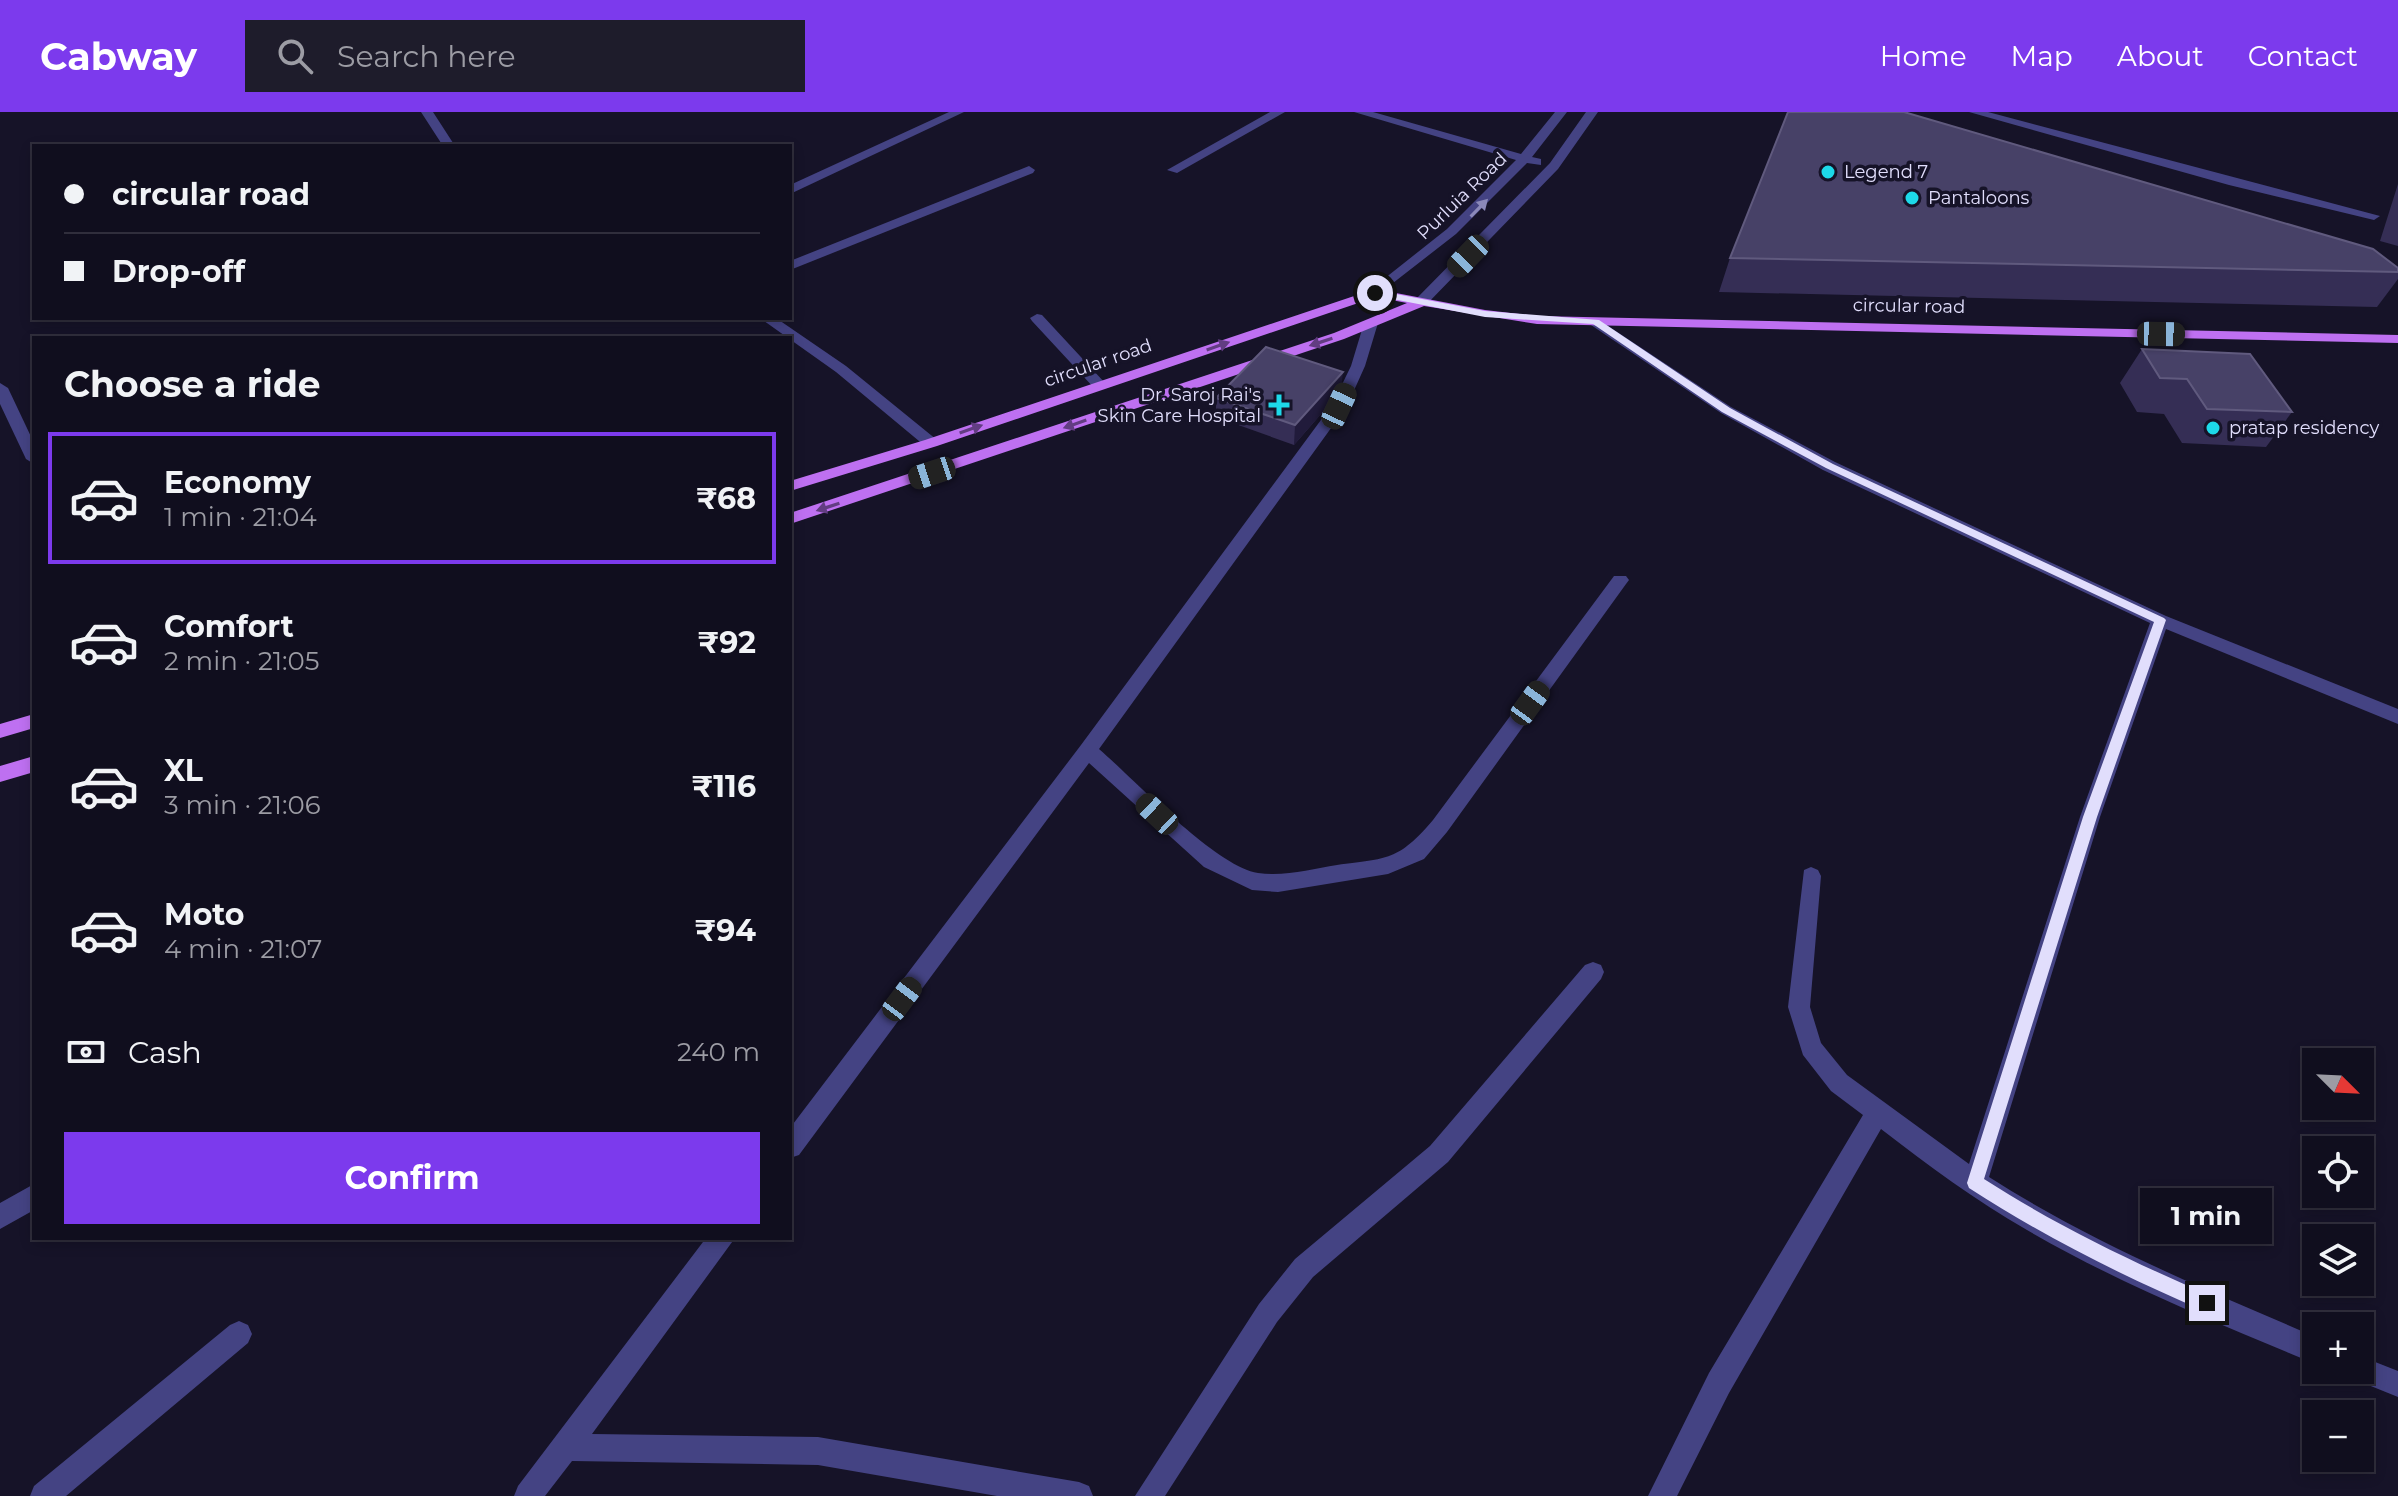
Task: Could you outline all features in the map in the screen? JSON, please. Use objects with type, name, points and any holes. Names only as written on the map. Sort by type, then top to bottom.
[{"type":"main road","name":"circular road","points":[[792,485],[931,443],[1375,293],[1420,303],[1537,320],[2398,339]]},
{"type":"main road","points":[[792,518],[1371,323],[1420,303]]},
{"type":"main road","points":[[0,731],[32,722]]},
{"type":"main road","points":[[0,774],[32,765]]},
{"type":"street","points":[[427,112],[448,144]]},
{"type":"street","points":[[792,189],[958,112]]},
{"type":"street","points":[[1173,170],[1279,112]]},
{"type":"street","points":[[1360,112],[1554,166]]},
{"type":"street","name":"Purluia Road","points":[[1375,293],[1460,227],[1526,159],[1561,112]]},
{"type":"street","name":"Purluia Road","points":[[1420,303],[1554,166],[1592,112]]},
{"type":"street","points":[[1975,112],[2374,216]]},
{"type":"street","points":[[792,265],[1029,170]]},
{"type":"street","points":[[1037,318],[1100,386]]},
{"type":"street","points":[[770,320],[841,369],[931,443]]},
{"type":"street","points":[[1596,322],[1726,410],[1829,466],[2160,620],[2398,717]]},
{"type":"street","points":[[792,1144],[1088,750],[1339,406],[1358,366],[1371,323]]},
{"type":"street","points":[[0,388],[32,455]]},
{"type":"street","points":[[1088,750],[1211,861],[1252,881],[1278,883],[1388,866],[1417,853],[1440,826],[1620,580]]},
{"type":"street","points":[[1975,1183],[2090,817],[2160,620]]},
{"type":"street","points":[[1811,876],[1799,1007],[1811,1048],[1839,1083],[1975,1183],[2035,1221],[2125,1267],[2302,1345]]},
{"type":"street","points":[[1149,1496],[1268,1313],[1304,1268],[1439,1154],[1593,972]]},
{"type":"street","points":[[1662,1496],[1719,1383],[1878,1112]]},
{"type":"street","points":[[0,1217],[32,1197]]},
{"type":"street","points":[[528,1496],[720,1240]]},
{"type":"street","points":[[44,1496],[239,1334]]},
{"type":"street","points":[[2374,1375],[2398,1384]]},
{"type":"street","points":[[565,1447],[818,1451],[1079,1496]]},
{"type":"building","name":"Pantaloons","points":[[1788,112],[1904,112],[2373,249],[2398,268],[2398,272],[1730,258]]},
{"type":"building","points":[[1266,347],[1343,372],[1295,425],[1216,398]]},
{"type":"building","points":[[2142,349],[2250,354],[2292,412],[2207,409],[2187,379],[2160,378]]},
{"type":"place","name":"Legend 7","points":[[1828,172]]},
{"type":"place","name":"Pantaloons","points":[[1912,198]]},
{"type":"place","name":"Dr. Saroj Rai's Skin Care Hospital","points":[[1279,405]]},
{"type":"place","name":"pratap residency","points":[[2213,428]]},
{"type":"route","points":[[1375,293],[1485,314],[1596,322],[1726,410],[1829,466],[2160,620],[2090,817],[1975,1183],[2035,1221],[2125,1267],[2207,1303]]}]
